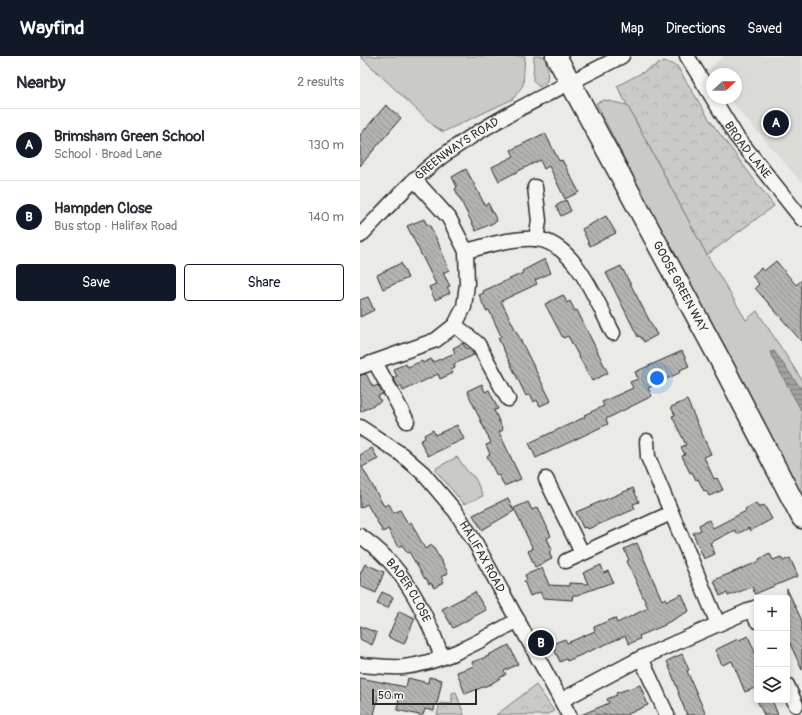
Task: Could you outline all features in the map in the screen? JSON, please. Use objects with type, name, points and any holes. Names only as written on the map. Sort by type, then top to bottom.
[{"type":"main road","name":"GOOSE GREEN WAY","points":[[556,56],[709,339],[802,518]]},
{"type":"street","points":[[571,83],[622,56]]},
{"type":"street","name":"BROAD LANE","points":[[687,56],[736,136],[802,219]]},
{"type":"street","name":"GREENWAYS ROAD","points":[[360,236],[414,180],[450,151],[490,126],[571,83]]},
{"type":"street","points":[[360,367],[436,340],[455,325],[464,307],[466,292],[466,251],[449,218],[414,180]]},
{"type":"street","points":[[535,187],[539,221],[536,239]]},
{"type":"street","points":[[466,251],[498,243],[536,239],[553,245],[572,260],[581,271],[613,333]]},
{"type":"street","points":[[455,325],[478,344],[508,399]]},
{"type":"street","points":[[375,362],[407,421]]},
{"type":"street","name":"HALIFAX ROAD","points":[[360,427],[400,454],[423,473],[444,497],[476,544],[569,715]]},
{"type":"street","points":[[647,441],[648,457],[718,624]]},
{"type":"street","points":[[546,479],[582,553]]},
{"type":"street","points":[[566,561],[671,513]]},
{"type":"street","name":"BADER CLOSE","points":[[360,536],[388,559],[402,577],[433,631],[442,657]]},
{"type":"street","points":[[562,700],[641,658],[718,624],[754,612]]},
{"type":"street","points":[[360,665],[403,667],[442,657],[472,645],[518,620]]},
{"type":"street","points":[[641,658],[667,715]]},
{"type":"street","points":[[790,692],[796,705]]},
{"type":"shaded area","points":[[724,56],[802,56],[802,183],[733,104],[742,104],[742,68],[710,68]]},
{"type":"shaded area","points":[[774,351],[802,390],[802,412],[773,359],[770,352]]},
{"type":"green space","points":[[360,56],[525,56],[523,85],[513,99],[443,132],[435,127]]},
{"type":"green space","points":[[534,56],[544,56],[548,69],[547,81],[539,87],[533,80]]},
{"type":"green space","points":[[664,61],[677,66],[711,122],[774,206],[707,255],[617,86]]},
{"type":"green space","points":[[604,100],[627,105],[707,255],[746,320],[757,311],[802,380],[802,499],[725,356],[596,103]]},
{"type":"green space","points":[[457,457],[468,472],[475,478],[483,496],[464,504],[436,471],[436,468]]},
{"type":"green space","points":[[536,685],[554,711],[545,715],[496,715]]},
{"type":"green space","points":[[456,692],[464,715],[437,715],[440,703],[452,704],[452,693]]},
{"type":"building","points":[[386,105],[401,118],[360,166],[360,135]]},
{"type":"building","points":[[545,133],[559,161],[562,160],[579,192],[565,199],[549,166],[544,169],[540,160],[499,181],[492,167],[514,156],[511,150]]},
{"type":"building","points":[[466,169],[485,205],[488,203],[497,221],[476,231],[455,189],[457,187],[452,177]]},
{"type":"building","points":[[566,200],[571,211],[561,216],[556,206]]},
{"type":"building","points":[[606,216],[616,233],[590,246],[582,229]]},
{"type":"building","points":[[424,219],[427,225],[429,224],[438,242],[449,270],[443,273],[450,286],[447,287],[450,293],[435,300],[429,287],[436,284],[407,226]]},
{"type":"building","points":[[545,259],[551,273],[535,280],[537,284],[501,301],[551,401],[540,406],[537,400],[534,402],[530,394],[526,396],[498,338],[501,336],[489,310],[486,311],[479,295],[484,293],[483,291],[523,273],[522,271]]},
{"type":"building","points":[[776,261],[796,285],[802,280],[802,342],[755,288],[759,284],[752,276],[761,268],[764,271]]},
{"type":"building","points":[[401,263],[408,278],[383,289],[377,275]]},
{"type":"building","points":[[621,266],[657,335],[644,342],[640,336],[638,337],[606,273]]},
{"type":"building","points":[[563,295],[567,303],[570,301],[575,311],[577,310],[608,373],[592,381],[568,336],[563,338],[545,304]]},
{"type":"building","points":[[368,297],[374,310],[360,317],[360,300]]},
{"type":"building","points":[[463,343],[465,347],[471,350],[474,355],[454,364],[455,368],[451,370],[453,373],[440,379],[438,374],[403,391],[401,386],[398,387],[393,378],[397,376],[393,369],[406,364],[408,367],[431,359],[433,362],[455,353],[453,348]]},
{"type":"building","points":[[682,351],[689,366],[680,370],[681,372],[648,388],[652,396],[606,419],[608,424],[536,458],[529,443],[585,417],[584,415],[604,406],[602,402],[633,388],[630,382],[638,379],[635,372]]},
{"type":"building","points":[[366,374],[373,387],[378,385],[383,394],[378,396],[381,401],[360,412],[360,375]]},
{"type":"building","points":[[482,384],[485,392],[489,390],[498,409],[494,410],[503,430],[499,432],[521,479],[504,486],[487,456],[490,454],[486,445],[491,443],[467,391]]},
{"type":"building","points":[[687,400],[711,454],[704,457],[714,479],[717,478],[723,490],[709,496],[706,490],[704,491],[698,479],[696,480],[692,472],[690,473],[682,456],[685,455],[681,447],[686,445],[672,416],[675,415],[671,407]]},
{"type":"building","points":[[457,425],[464,439],[428,456],[420,441],[425,438],[424,435],[433,430],[435,435]]},
{"type":"building","points":[[372,448],[378,459],[362,467],[384,506],[389,504],[394,513],[400,510],[408,524],[411,522],[425,549],[432,545],[448,573],[441,577],[444,582],[434,588],[431,583],[429,584],[426,578],[425,579],[409,552],[407,553],[402,545],[398,547],[388,529],[383,532],[367,504],[360,508],[360,455]]},
{"type":"building","points":[[633,488],[639,502],[633,504],[635,509],[588,529],[587,527],[583,528],[576,512]]},
{"type":"building","points":[[508,498],[514,511],[482,530],[473,515]]},
{"type":"building","points":[[528,502],[532,510],[538,507],[551,536],[547,538],[552,550],[549,552],[552,559],[535,567],[528,551],[533,549],[514,508]]},
{"type":"building","points":[[756,503],[759,508],[764,505],[772,519],[750,531],[749,528],[737,534],[735,530],[710,543],[715,554],[704,559],[693,533],[701,530],[699,525],[709,520],[713,528],[746,511],[745,509]]},
{"type":"building","points":[[637,543],[662,600],[666,598],[667,601],[682,594],[689,611],[665,625],[639,636],[640,639],[629,644],[625,636],[567,661],[566,659],[560,662],[552,644],[565,639],[567,643],[595,631],[594,627],[615,618],[617,623],[648,608],[627,561],[629,560],[624,549]]},
{"type":"building","points":[[770,554],[773,560],[781,557],[783,561],[790,558],[798,576],[755,594],[752,587],[728,596],[727,593],[720,596],[714,580],[760,561],[759,559]]},
{"type":"building","points":[[365,564],[384,572],[376,593],[360,586],[360,574]]},
{"type":"building","points":[[601,565],[604,573],[608,571],[613,582],[577,595],[573,595],[572,600],[543,598],[540,592],[530,596],[524,581],[527,580],[525,575],[542,568],[549,585],[569,586],[569,583],[588,584],[583,573]]},
{"type":"building","points":[[382,592],[393,597],[388,608],[377,604]]},
{"type":"building","points":[[475,592],[486,610],[453,628],[442,609]]},
{"type":"building","points":[[790,595],[802,621],[802,670],[790,644]]},
{"type":"building","points":[[399,611],[415,618],[404,644],[388,637]]},
{"type":"building","points":[[360,626],[377,633],[372,645],[360,639]]},
{"type":"building","points":[[748,636],[754,650],[754,688],[745,692],[732,661],[722,665],[715,650],[738,639],[739,640]]},
{"type":"building","points":[[509,645],[518,664],[504,671],[506,674],[491,684],[465,694],[457,672],[474,666],[472,662],[489,656],[488,655]]},
{"type":"building","points":[[682,654],[689,670],[687,671],[706,715],[687,715],[678,693],[667,661]]},
{"type":"building","points":[[429,677],[442,680],[434,711],[425,709],[423,715],[419,715],[397,710],[399,698],[379,693],[374,715],[360,715],[360,678],[406,687],[408,678],[428,683]]},
{"type":"building","points":[[640,685],[648,705],[626,715],[581,715],[609,703],[607,699],[617,695],[616,693]]},
{"type":"building","points":[[758,703],[773,703],[778,715],[764,715]]},
{"type":"place","name":"Brimsham Green School","points":[[776,123]]},
{"type":"place","name":"Hampden Close","points":[[541,643]]}]
